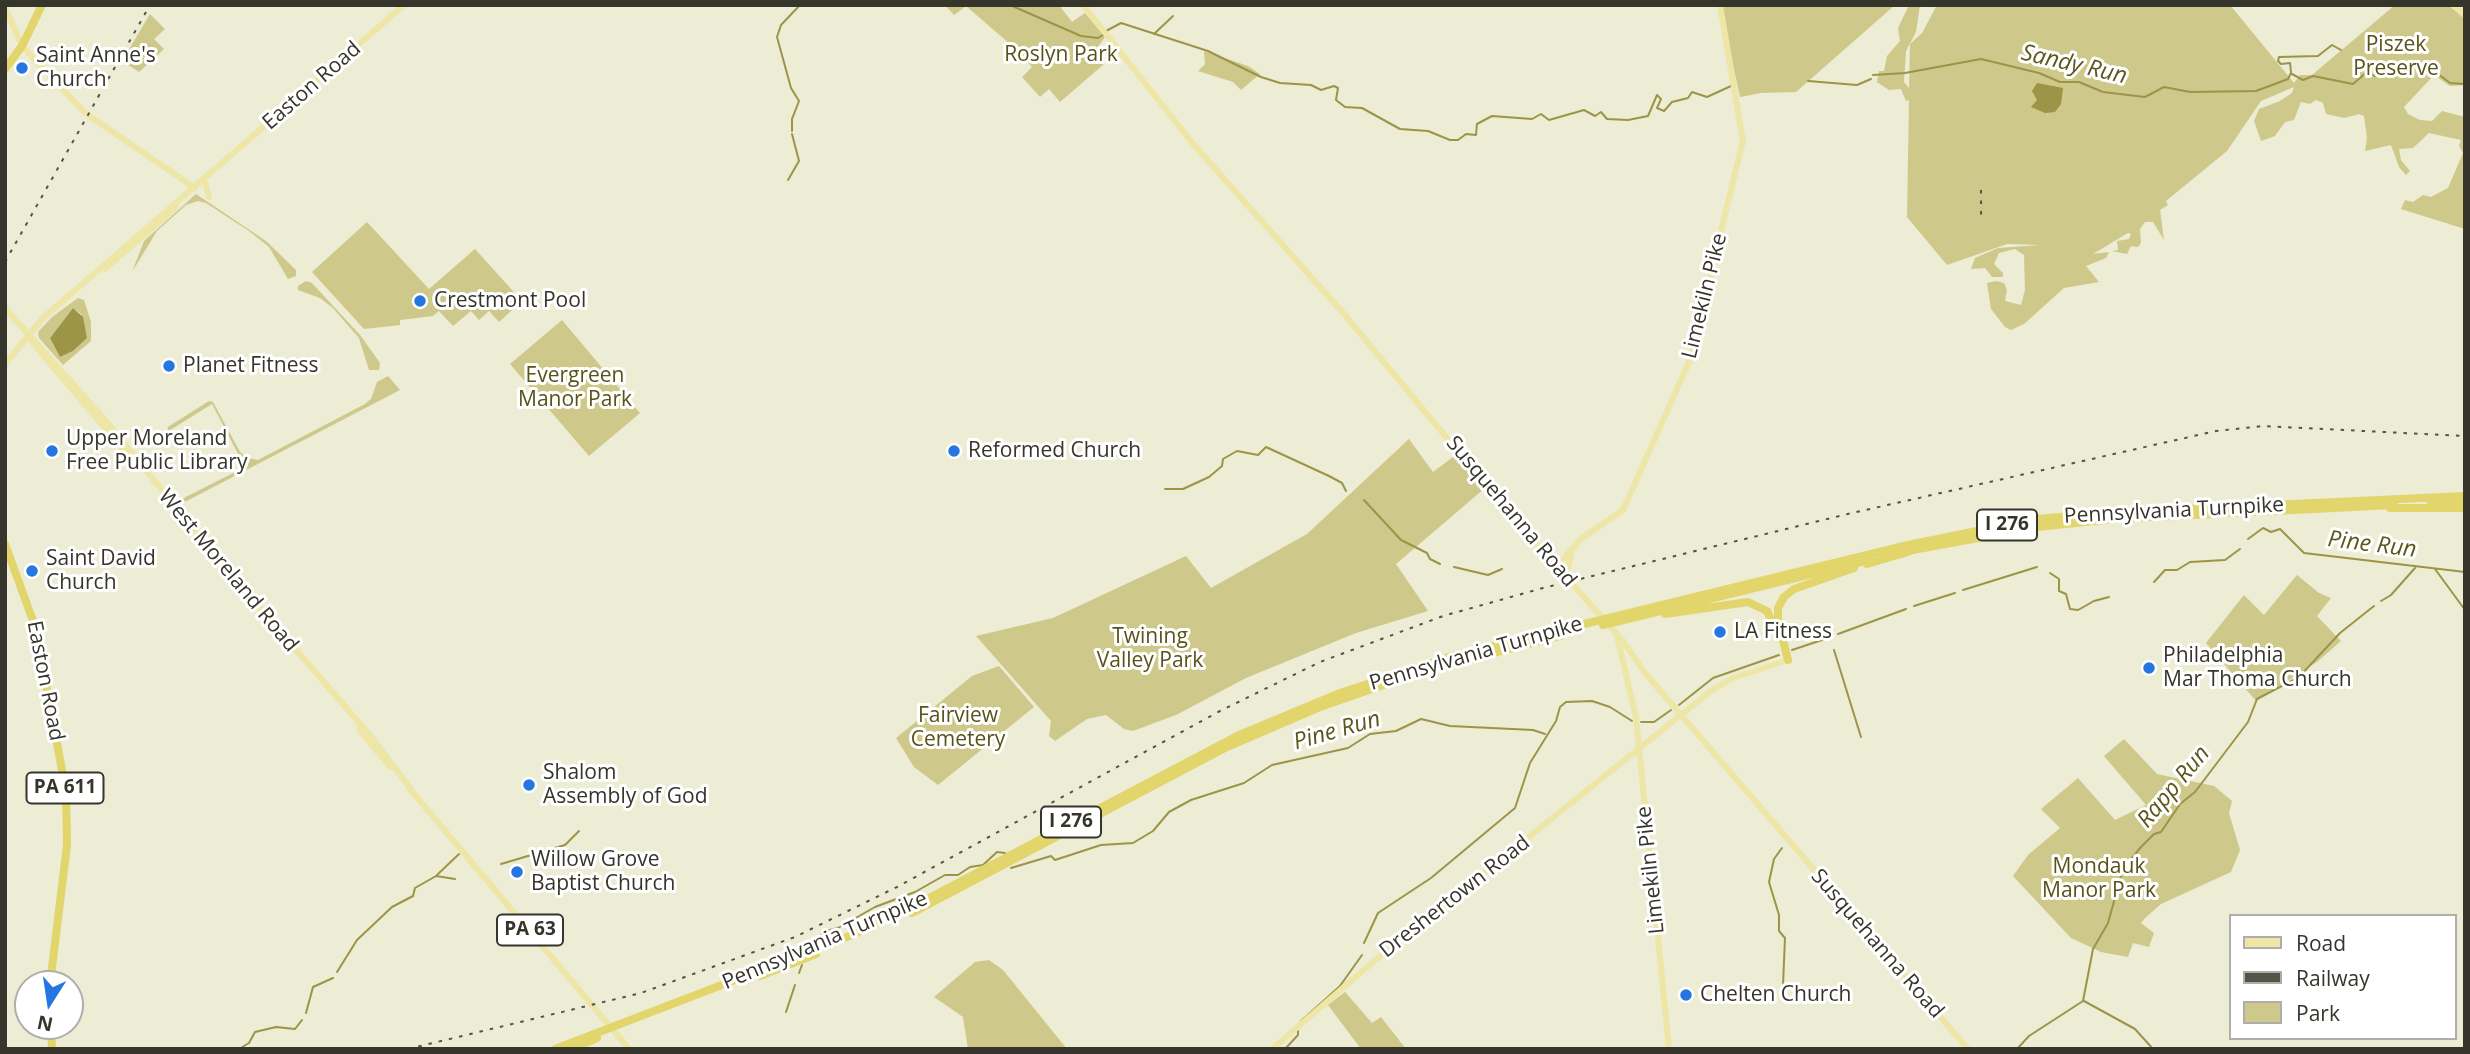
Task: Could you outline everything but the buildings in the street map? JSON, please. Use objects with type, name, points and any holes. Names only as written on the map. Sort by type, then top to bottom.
[{"type":"highway","points":[[5,69],[21,44],[39,5]]},
{"type":"highway","points":[[5,61],[21,44]]},
{"type":"highway","name":"Pennsylvania Turnpike","points":[[555,1049],[895,915],[1237,736],[1340,693],[1449,657],[1599,623],[1944,536],[2036,519],[2121,512],[2465,496]]},
{"type":"highway","name":"Pennsylvania Turnpike","points":[[1627,616],[1934,544],[2113,519],[2465,502]]},
{"type":"highway","points":[[2363,507],[2465,508]]},
{"type":"highway","name":"Easton Road","points":[[5,544],[36,629],[65,792],[67,845],[53,970]]},
{"type":"highway","points":[[1788,660],[1777,613],[1780,603],[1790,591],[1934,544]]},
{"type":"highway","points":[[1627,616],[1754,603],[1770,616],[1788,660]]},
{"type":"highway","name":"Pennsylvania Turnpike","points":[[571,1049],[879,929],[1017,860],[1227,747],[1320,707],[1434,669],[1599,623]]},
{"type":"main road","name":"Easton Road","points":[[5,364],[30,335],[61,306],[404,5]]},
{"type":"main road","name":"Susquehanna Road","points":[[1083,5],[1194,145],[1345,314],[1567,580],[1617,634],[1636,661],[1968,1049]]},
{"type":"main road","name":"Limekiln Pike","points":[[1556,567],[1570,555],[1582,538],[1623,510],[1689,362],[1744,141],[1720,5]]},
{"type":"main road","points":[[2453,5],[2465,15]]},
{"type":"main road","points":[[5,8],[21,44],[88,116],[195,188]]},
{"type":"main road","name":"Easton Road","points":[[195,188],[205,182],[219,166]]},
{"type":"main road","points":[[205,182],[209,197]]},
{"type":"main road","name":"West Moreland Road","points":[[5,307],[374,740],[411,789],[629,1049]]},
{"type":"main road","points":[[1567,580],[1570,555]]},
{"type":"main road","points":[[1617,634],[1632,692]]},
{"type":"main road","points":[[1622,656],[1630,676],[1632,692]]},
{"type":"main road","name":"Dreshertown Road","points":[[1272,1049],[1682,714],[1733,678],[1788,660]]},
{"type":"main road","points":[[1630,676],[1636,661]]},
{"type":"main road","name":"Limekiln Pike","points":[[1632,692],[1668,1049]]},
{"type":"green space","name":"Roslyn Park","points":[[945,5],[1059,5],[1072,22],[1085,13],[1105,37],[1093,54],[1104,64],[1060,102],[1049,89],[1040,97],[1022,77],[1032,67],[1018,51],[966,6],[954,15]]},
{"type":"green space","points":[[1720,5],[1895,5],[1796,92],[1761,93],[1740,97]]},
{"type":"green space","name":"Piszek Preserve","points":[[1909,5],[1920,5],[1916,32],[1906,51],[1904,82],[1909,88],[1910,44],[1922,33],[1937,5],[2230,5],[2294,83],[2300,75],[2312,75],[2395,5],[2448,5],[2465,19],[2465,85],[2450,86],[2434,75],[2404,107],[2408,114],[2420,120],[2432,121],[2442,111],[2465,117],[2465,229],[2401,209],[2405,200],[2413,202],[2423,195],[2431,197],[2448,188],[2463,153],[2459,146],[2461,140],[2429,133],[2413,148],[2399,149],[2401,160],[2410,171],[2406,175],[2399,167],[2391,145],[2365,151],[2367,138],[2364,116],[2359,114],[2344,118],[2326,114],[2323,103],[2316,100],[2310,104],[2301,102],[2294,120],[2285,122],[2275,136],[2261,141],[2254,121],[2259,109],[2280,101],[2292,93],[2294,87],[2261,101],[2227,151],[2166,201],[2168,205],[2160,210],[2164,240],[2153,222],[2145,222],[2140,229],[2141,243],[2138,247],[2131,246],[2127,254],[2112,251],[2118,250],[2117,241],[2129,239],[2131,234],[2128,233],[2093,254],[2109,252],[2106,258],[2086,266],[2099,282],[2064,288],[2024,324],[2011,330],[2005,327],[1991,309],[1987,283],[2004,283],[2007,290],[2005,301],[2021,305],[2025,290],[2024,255],[2015,249],[1999,253],[1994,264],[2003,273],[2003,277],[1992,277],[1985,268],[1971,269],[1975,258],[1998,248],[2041,245],[2007,244],[1947,265],[1907,217],[1909,100],[1906,101],[1901,89],[1889,90],[1877,82],[1879,71],[1884,71],[1887,56],[1900,41],[1898,28]]},
{"type":"green space","points":[[150,14],[165,29],[154,39],[164,49],[139,72],[122,61]]},
{"type":"green space","points":[[1204,51],[1248,66],[1260,74],[1241,90],[1233,82],[1198,71],[1205,64]]},
{"type":"green space","points":[[196,194],[266,241],[296,270],[296,276],[288,279],[269,247],[206,203],[198,201],[186,205],[157,231],[132,272],[144,241]]},
{"type":"green space","points":[[367,222],[429,289],[475,249],[522,301],[499,322],[489,311],[479,320],[471,311],[453,326],[439,311],[433,316],[400,320],[400,325],[364,329],[312,272]]},
{"type":"green space","points":[[306,281],[312,283],[360,335],[380,363],[379,370],[369,370],[359,338],[333,308],[320,298],[298,290],[298,286]]},
{"type":"green space","points":[[78,298],[84,300],[91,322],[91,341],[63,365],[39,338],[38,332],[52,317]],"holes":[[[73,308],[81,314],[87,338],[73,351],[60,357],[50,338]]]},
{"type":"green space","name":"Evergreen Manor Park","points":[[562,320],[640,413],[589,456],[510,364]]},
{"type":"green space","points":[[388,376],[400,390],[177,506],[174,503],[245,467],[212,404],[167,432],[168,427],[209,401],[213,402],[240,452],[248,458],[258,460],[365,404],[371,399],[377,382]]},
{"type":"green space","name":"Twining Valley Park","points":[[1409,439],[1433,472],[1457,454],[1485,488],[1396,564],[1428,611],[1356,633],[1246,678],[1176,715],[1133,731],[1124,729],[1106,715],[1087,719],[1055,741],[1049,736],[1051,721],[976,636],[1053,618],[1186,556],[1211,588],[1307,534]]},
{"type":"green space","points":[[2297,575],[2319,593],[2331,598],[2317,616],[2341,641],[2317,662],[2256,701],[2206,643],[2244,595],[2264,615]]},
{"type":"green space","name":"Fairview Cemetery","points":[[999,666],[1034,707],[938,785],[914,767],[896,738],[972,676]]},
{"type":"green space","name":"Mondauk Manor Park","points":[[2124,739],[2157,774],[2214,786],[2232,801],[2229,813],[2240,850],[2231,872],[2161,904],[2145,918],[2141,923],[2154,933],[2149,947],[2133,943],[2128,957],[2101,952],[2071,938],[2013,876],[2028,855],[2060,828],[2041,809],[2078,778],[2115,820],[2146,805],[2104,756]]},
{"type":"green space","points":[[989,960],[1003,970],[1067,1049],[968,1049],[963,1017],[934,997],[975,962]]},
{"type":"green space","points":[[1345,992],[1372,1023],[1381,1017],[1406,1049],[1361,1049],[1328,1005]]},
{"type":"shaded area","points":[[2037,83],[2063,88],[2061,104],[2055,112],[2045,113],[2031,107],[2037,100],[2032,91]]},
{"type":"shaded area","points":[[73,308],[83,317],[87,338],[73,351],[60,357],[50,338]]},
{"type":"waterway","points":[[792,131],[792,119],[799,101],[791,88],[777,37],[781,25],[800,5]]},
{"type":"waterway","name":"Sandy Run","points":[[1010,5],[1081,36],[1098,38],[1103,35]]},
{"type":"waterway","points":[[1154,34],[1173,16]]},
{"type":"waterway","name":"Sandy Run","points":[[1106,31],[1121,23],[1208,51],[1261,77],[1280,83],[1311,85],[1321,90],[1334,86],[1338,88],[1336,100],[1345,107],[1362,108],[1400,129],[1428,131],[1450,140],[1458,140],[1466,134],[1476,135],[1477,124],[1492,116],[1532,119],[1541,114],[1549,120],[1584,110],[1595,116],[1601,112],[1607,119],[1628,120],[1648,116],[1657,95],[1661,99],[1657,108],[1664,111],[1672,102],[1688,98],[1692,92],[1707,97],[1731,86]]},
{"type":"waterway","name":"Sandy Run","points":[[2291,72],[2290,63],[2281,64],[2279,57],[2318,56],[2332,45],[2341,50]]},
{"type":"waterway","name":"Sandy Run","points":[[1873,75],[1905,73],[1981,59],[2039,73],[2060,82],[2079,82],[2103,92],[2145,97],[2164,87],[2190,92],[2256,91],[2288,79],[2291,73]]},
{"type":"waterway","points":[[2292,74],[2303,80],[2313,76],[2353,84],[2366,73],[2376,76],[2387,68],[2398,69],[2409,64],[2434,71],[2450,83],[2465,84]]},
{"type":"waterway","name":"Sandy Run","points":[[1808,81],[1857,85],[1871,79]]},
{"type":"waterway","points":[[788,180],[799,161],[792,134]]},
{"type":"waterway","points":[[1165,489],[1183,489],[1209,477],[1222,466],[1223,459],[1237,451],[1258,455],[1266,447],[1342,483],[1346,491]]},
{"type":"waterway","points":[[1364,500],[1401,540],[1427,553],[1430,559],[1440,564]]},
{"type":"waterway","name":"Pine Run","points":[[2248,539],[2263,528],[2271,532],[2280,529],[2304,553],[2465,572]]},
{"type":"waterway","name":"Pine Run","points":[[2154,582],[2165,570],[2177,570],[2190,562],[2225,560],[2240,549]]},
{"type":"waterway","points":[[1454,567],[1488,575],[1502,569]]},
{"type":"waterway","name":"Pine Run","points":[[1963,590],[2037,567]]},
{"type":"waterway","name":"Rapp Run","points":[[2381,601],[2391,595],[2415,568]]},
{"type":"waterway","points":[[2435,569],[2465,610]]},
{"type":"waterway","name":"Pine Run","points":[[2050,573],[2059,579],[2059,591],[2066,594],[2070,609],[2078,610],[2094,601],[2109,597]]},
{"type":"waterway","name":"Pine Run","points":[[1914,606],[1955,593]]},
{"type":"waterway","name":"Rapp Run","points":[[2017,1049],[2029,1036],[2083,1001],[2093,949],[2108,923],[2123,869],[2154,834],[2161,832],[2180,804],[2195,792],[2248,722],[2257,699],[2299,677],[2340,633],[2374,606]]},
{"type":"waterway","name":"Pine Run","points":[[1838,634],[1906,609]]},
{"type":"waterway","name":"Pine Run","points":[[1792,650],[1831,637]]},
{"type":"waterway","points":[[1834,650],[1861,737]]},
{"type":"waterway","name":"Pine Run","points":[[1679,705],[1713,678],[1779,655]]},
{"type":"waterway","points":[[1364,943],[1378,913],[1431,878],[1515,808],[1530,763],[1556,721],[1560,707],[1566,702],[1592,701],[1610,707],[1632,721]]},
{"type":"waterway","name":"Pine Run","points":[[1641,722],[1654,722],[1671,710]]},
{"type":"waterway","name":"Pine Run","points":[[1011,868],[1051,856],[1055,860],[1101,845],[1133,843],[1153,831],[1169,812],[1191,800],[1244,783],[1272,765],[1348,748],[1370,734],[1396,731],[1421,719],[1450,726],[1533,730],[1545,734]]},
{"type":"waterway","points":[[501,864],[565,845],[579,831]]},
{"type":"waterway","points":[[1782,848],[1774,859],[1769,882],[1779,915],[1779,931],[1785,938],[1783,985]]},
{"type":"waterway","name":"Pine Run","points":[[805,947],[826,931],[838,928],[875,907],[915,892],[945,875],[958,875],[970,867],[983,865],[997,852],[1005,853]]},
{"type":"waterway","points":[[437,875],[459,854]]},
{"type":"waterway","points":[[337,972],[357,940],[392,907],[413,896],[415,888],[436,876],[455,879]]},
{"type":"waterway","points":[[1300,1022],[1340,986],[1362,955]]},
{"type":"waterway","name":"Pine Run","points":[[799,973],[802,965]]},
{"type":"waterway","points":[[306,1013],[313,987],[333,978]]},
{"type":"waterway","name":"Pine Run","points":[[786,1012],[795,985]]},
{"type":"waterway","points":[[2084,1001],[2135,1029],[2153,1049]]},
{"type":"waterway","points":[[239,1049],[249,1043],[255,1032],[276,1027],[295,1029],[302,1020]]},
{"type":"waterway","points":[[1285,1049],[1298,1035],[1298,1031]]},
{"type":"railway","points":[[5,262],[150,5]]},
{"type":"railway","points":[[1981,190],[1981,220]]},
{"type":"railway","points":[[408,1049],[641,993],[795,937],[897,887],[1220,711],[1320,662],[1443,616],[1543,588],[1852,513],[2216,431],[2263,426],[2465,436]]},
{"type":"place","name":"Saint Anne's Church","points":[[22,68]]},
{"type":"place","name":"Crestmont Pool","points":[[420,301]]},
{"type":"place","name":"Planet Fitness","points":[[169,366]]},
{"type":"place","name":"Upper Moreland Free Public Library","points":[[52,451]]},
{"type":"place","name":"Reformed Church","points":[[954,451]]},
{"type":"place","name":"Saint David Church","points":[[32,571]]},
{"type":"place","name":"LA Fitness","points":[[1720,632]]},
{"type":"place","name":"Philadelphia Mar Thoma Church","points":[[2149,668]]},
{"type":"place","name":"Shalom Assembly of God","points":[[529,785]]},
{"type":"place","name":"Willow Grove Baptist Church","points":[[517,872]]},
{"type":"place","name":"Chelten Church","points":[[1686,995]]}]
